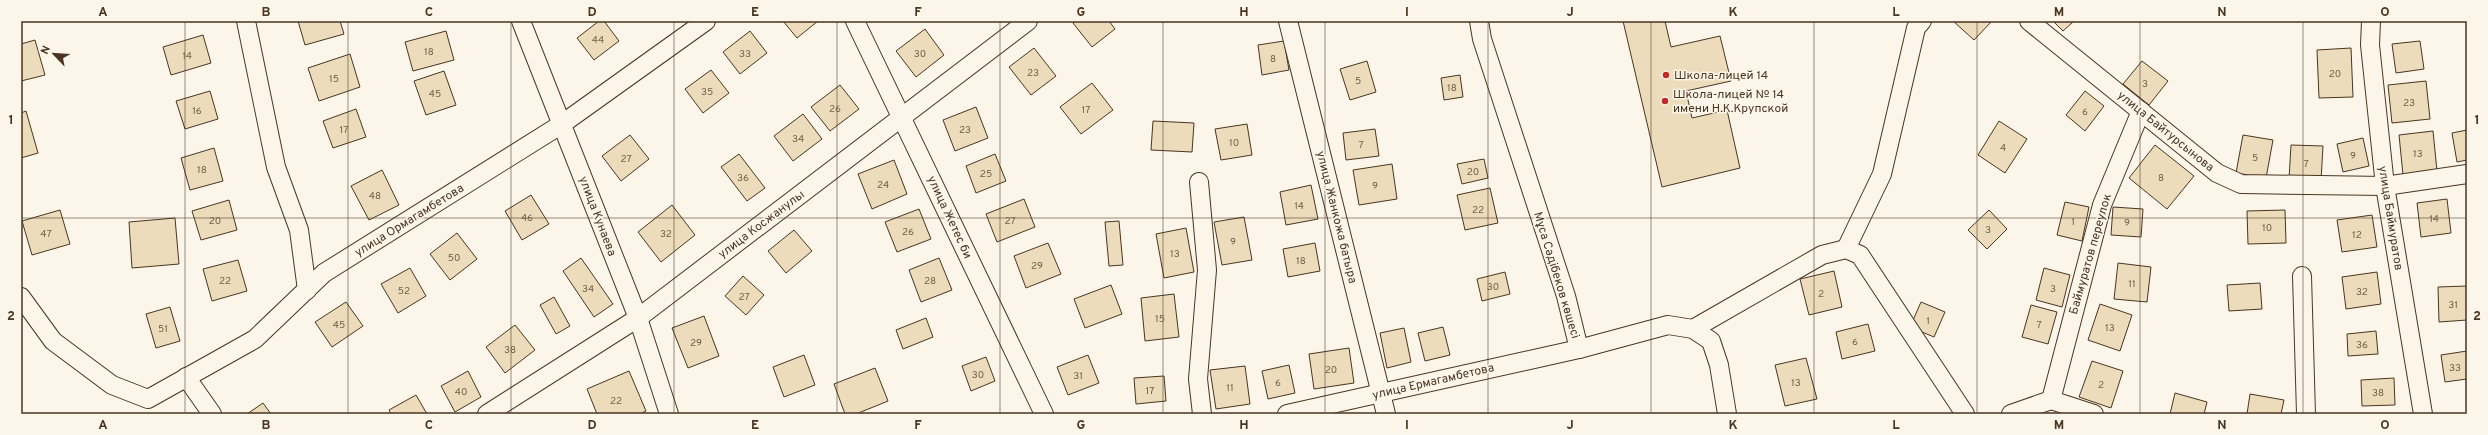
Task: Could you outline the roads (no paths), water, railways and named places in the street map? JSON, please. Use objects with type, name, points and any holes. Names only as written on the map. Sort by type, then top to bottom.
[{"type":"street","points":[[246,21],[276,167],[299,230],[307,290]]},
{"type":"street","name":"улица Кунаева","points":[[521,21],[638,318],[669,414]]},
{"type":"street","name":"улица Ормагамбетова","points":[[21,297],[53,341],[112,385],[148,398],[255,339],[324,273],[562,124],[706,21]]},
{"type":"street","name":"улица Жетес би","points":[[855,21],[1044,414]]},
{"type":"street","name":"улица Косжанулы","points":[[487,414],[638,318],[1028,21]]},
{"type":"street","name":"улица Жанкожа батыра","points":[[1288,21],[1382,392],[1386,414]]},
{"type":"street","name":"Мұса Сәдібеков көшесі","points":[[1479,21],[1482,39],[1566,296],[1579,349],[1668,325],[1693,329],[1711,341],[1719,365],[1727,414]]},
{"type":"street","points":[[1846,249],[1882,174],[1916,28],[1922,21]]},
{"type":"street","name":"улица Байтурсынова","points":[[2029,21],[2217,173],[2241,184],[2385,186],[2467,174]]},
{"type":"street","name":"улица Баймуратов","points":[[2371,21],[2370,45],[2385,186],[2423,414]]},
{"type":"street","name":"Баймуратов переулок","points":[[2051,400],[2102,205],[2141,111]]},
{"type":"street","points":[[1199,182],[1207,270],[1198,379],[1202,414]]},
{"type":"street","points":[[1693,329],[1822,255],[1846,249],[1860,255],[1965,414]]},
{"type":"street","points":[[2302,276],[2306,414]]},
{"type":"street","name":"улица Ермагамбетова","points":[[1287,414],[1579,349]]},
{"type":"street","points":[[186,377],[212,414]]},
{"type":"street","points":[[2011,414],[2051,400],[2094,414]]},
{"type":"place","name":"Школа-лицей 14","points":[[1666,75]]},
{"type":"place","name":"Школа-лицей № 14 имени Н.К.Крупской","points":[[1665,101]]}]
